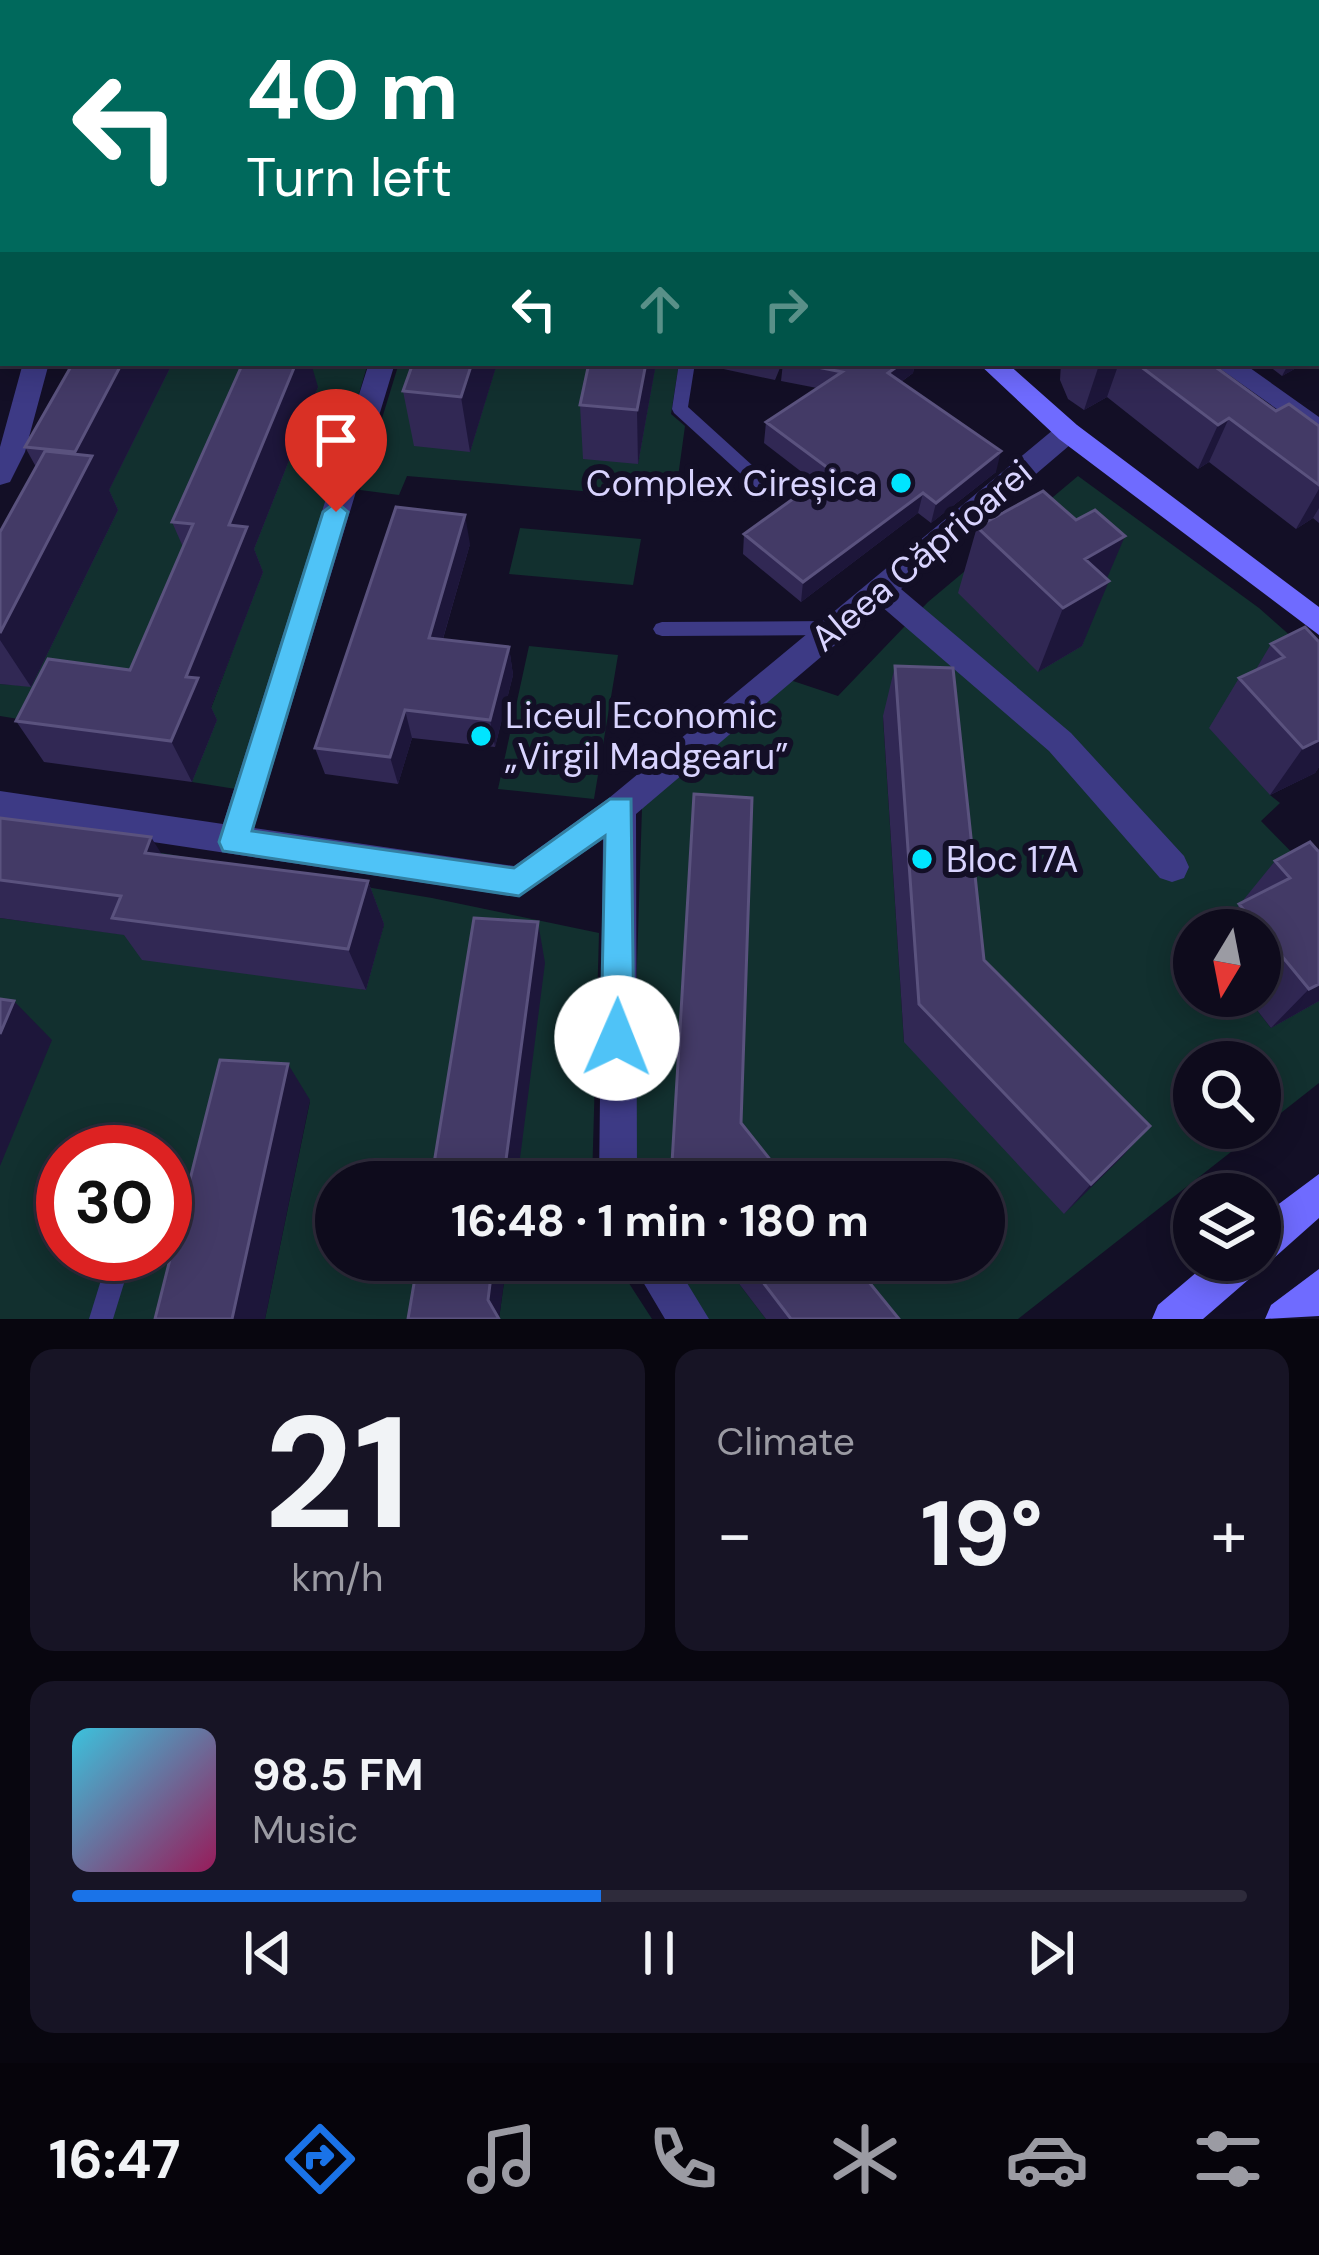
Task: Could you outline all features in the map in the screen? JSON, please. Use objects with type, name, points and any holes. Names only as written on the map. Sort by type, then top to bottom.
[{"type":"street","points":[[0,475],[12,452],[35,366]]},
{"type":"street","points":[[234,842],[381,366]]},
{"type":"street","points":[[994,366],[1068,432],[1319,623]]},
{"type":"street","points":[[1229,366],[1319,430]]},
{"type":"street","name":"Aleea Căprioarei","points":[[0,805],[519,882],[620,808],[1068,432]]},
{"type":"street","points":[[881,589],[1060,742],[1172,867]]},
{"type":"street","points":[[618,1161],[620,808]]},
{"type":"street","points":[[1281,1226],[1319,1193]]},
{"type":"street","points":[[664,1281],[689,1319]]},
{"type":"street","points":[[1172,1319],[1216,1281]]},
{"type":"street","points":[[1285,1319],[1319,1289]]},
{"type":"lane","points":[[687,366],[680,409],[770,491]]},
{"type":"lane","points":[[662,629],[834,628]]},
{"type":"lane","points":[[101,1319],[113,1281]]},
{"type":"green space","points":[[171,366],[367,366],[242,790],[192,782],[207,719],[262,573],[153,712],[62,726],[0,716],[0,684],[31,686],[117,511],[100,508]]},
{"type":"green space","points":[[398,366],[444,366],[470,451],[496,366],[604,366],[637,464],[655,366],[679,366],[671,414],[685,426],[675,499],[407,476],[399,495],[360,490]]},
{"type":"green space","points":[[1078,476],[1259,608],[1319,661],[1270,795],[1280,803],[1261,821],[1319,880],[1271,909],[1173,909],[1173,1017],[1262,1017],[1271,1028],[1319,980],[1319,1083],[1281,1113],[1281,1041],[1173,1041],[1173,1149],[1235,1149],[1204,1173],[1173,1173],[1173,1197],[1018,1319],[865,1319],[835,1281],[1005,1281],[1005,1161],[633,1161],[631,1154],[642,808],[790,680],[838,696],[928,602]],"holes":[[[884,716],[965,1000],[904,1042]]]},
{"type":"green space","points":[[520,528],[641,539],[633,585],[509,574]]},
{"type":"green space","points":[[529,646],[618,655],[594,799],[498,789]]},
{"type":"green space","points":[[0,826],[432,898],[599,933],[593,1161],[315,1161],[315,1281],[434,1281],[428,1319],[265,1319],[310,1101],[193,1319],[0,1319],[0,918],[151,938],[365,990],[384,925]]},
{"type":"green space","points":[[504,1281],[628,1281],[652,1319],[499,1319]]},
{"type":"green space","points":[[681,1281],[737,1281],[766,1319],[708,1319]]},
{"type":"building","points":[[71,366],[120,366],[75,452],[25,447]]},
{"type":"building","points":[[242,366],[295,366],[229,525],[247,527],[186,677],[198,678],[171,741],[16,721],[48,659],[130,670],[193,524],[172,522]]},
{"type":"building","points":[[412,366],[471,366],[461,397],[403,391]]},
{"type":"building","points":[[588,366],[645,366],[637,410],[580,405]]},
{"type":"building","name":"Complex Cireșica","points":[[813,366],[898,366],[888,373],[1001,451],[936,503],[923,493],[803,582],[744,534],[832,471],[766,422],[842,372]]},
{"type":"building","points":[[1140,366],[1214,366],[1276,411],[1289,404],[1319,426],[1319,485],[1229,418],[1218,425]]},
{"type":"building","points":[[45,451],[92,456],[0,633],[0,532]]},
{"type":"building","points":[[1043,491],[1076,520],[1095,510],[1125,536],[1085,559],[1109,581],[1063,608],[977,527]]},
{"type":"building","points":[[396,507],[465,515],[429,638],[509,647],[490,720],[405,710],[390,757],[315,748]]},
{"type":"building","points":[[1305,627],[1319,642],[1319,740],[1303,748],[1239,678],[1284,657],[1271,644]]},
{"type":"building","points":[[895,666],[953,668],[984,960],[1150,1126],[1091,1184],[919,1004]]},
{"type":"building","points":[[694,794],[752,798],[741,1123],[771,1161],[672,1161]]},
{"type":"building","points":[[0,818],[151,837],[145,853],[368,881],[348,949],[112,918],[121,896],[0,880]]},
{"type":"building","points":[[1310,842],[1319,852],[1319,984],[1309,989],[1281,955],[1281,909],[1243,909],[1239,904],[1290,878],[1275,861]]},
{"type":"building","points":[[474,918],[538,922],[506,1161],[434,1161]]},
{"type":"building","points":[[0,999],[14,1001],[0,1034]]},
{"type":"building","points":[[220,1060],[288,1064],[232,1319],[155,1319],[165,1281],[192,1281],[192,1172]]},
{"type":"building","points":[[414,1281],[490,1281],[488,1300],[499,1319],[408,1319]]},
{"type":"building","points":[[762,1281],[868,1281],[899,1319],[791,1319]]},
{"type":"place","name":"Complex Cireșica","points":[[901,483]]},
{"type":"place","name":"Liceul Economic „Virgil Madgearu”","points":[[481,736]]},
{"type":"place","name":"Bloc 17A","points":[[922,859]]},
{"type":"route","points":[[336,512],[234,842],[519,882],[620,808],[617,1038]]}]
